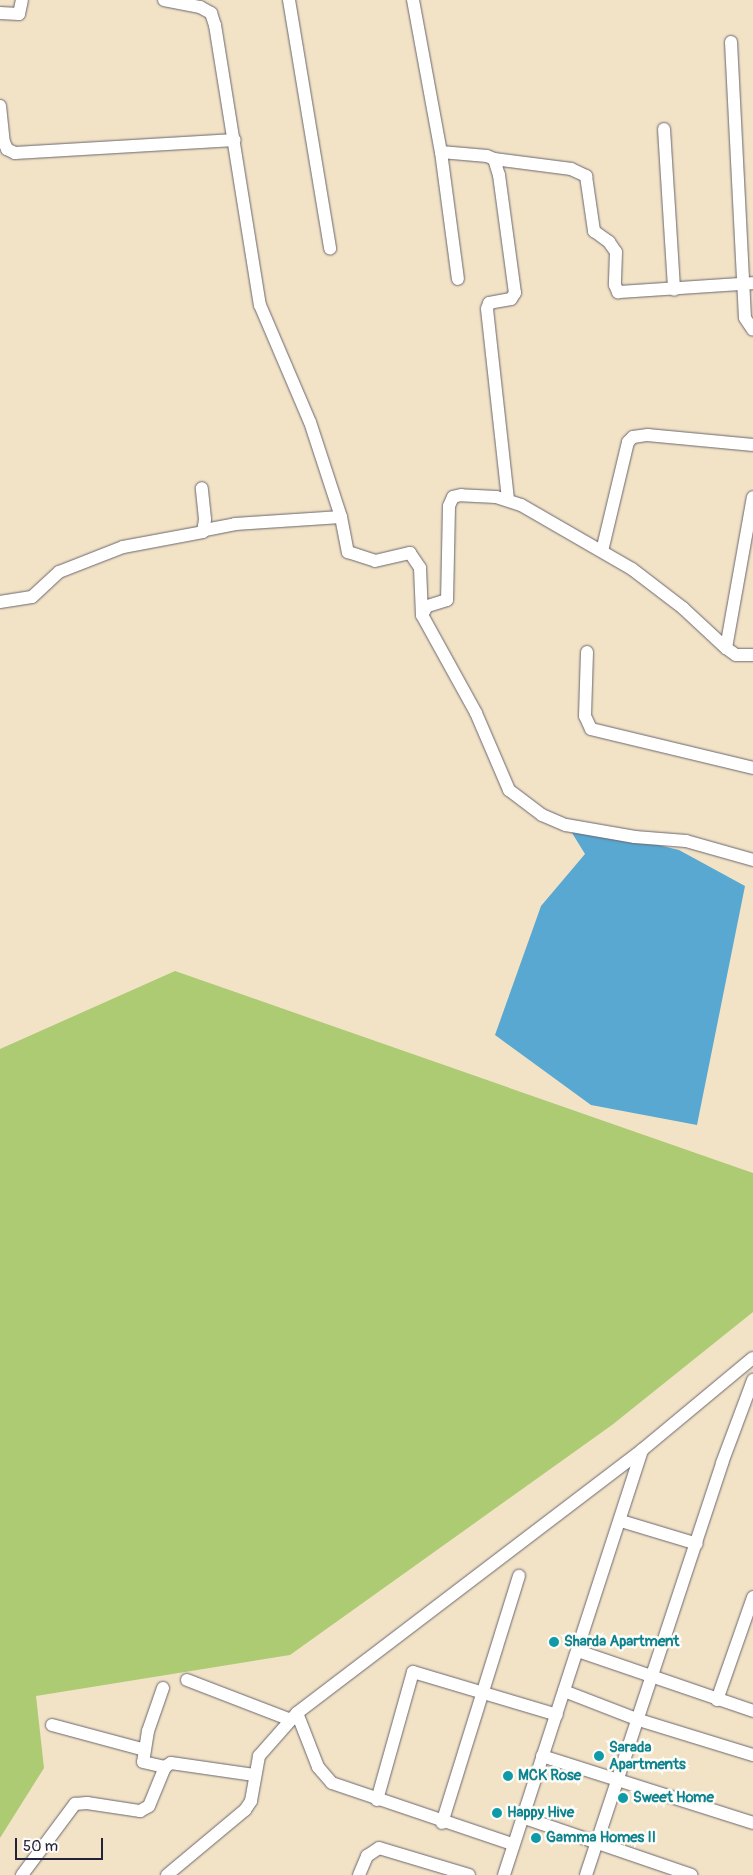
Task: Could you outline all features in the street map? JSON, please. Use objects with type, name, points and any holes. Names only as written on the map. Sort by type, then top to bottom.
[{"type":"street","points":[[0,14],[18,14],[22,0]]},
{"type":"street","points":[[164,0],[200,7],[211,13]]},
{"type":"street","points":[[212,0],[211,13],[235,140],[260,305],[310,422],[342,517],[348,552],[375,561],[410,553],[420,568],[422,615],[476,713],[502,779],[516,796],[548,818],[566,825],[635,837],[686,841],[753,860]]},
{"type":"street","points":[[289,0],[330,249]]},
{"type":"street","points":[[412,0],[441,152],[458,279]]},
{"type":"street","points":[[731,42],[748,283],[745,318],[753,330]]},
{"type":"street","points":[[0,106],[4,142],[7,150],[15,153],[235,140]]},
{"type":"street","points":[[664,129],[674,290]]},
{"type":"street","points":[[441,152],[580,171],[588,181],[594,231],[613,246],[616,252],[616,290],[622,294],[748,283]]},
{"type":"street","points":[[494,159],[516,283],[512,299],[496,300],[489,303],[487,310],[508,499]]},
{"type":"street","points":[[602,551],[628,442],[633,437],[648,435],[753,445]]},
{"type":"street","points":[[202,488],[205,530]]},
{"type":"street","points":[[422,615],[427,606],[447,600],[450,506],[453,497],[461,495],[508,499],[602,551],[654,585],[736,655],[753,655]]},
{"type":"street","points":[[726,648],[753,497]]},
{"type":"street","points":[[0,602],[32,597],[59,572],[123,547],[196,536],[205,530],[234,524],[342,517]]},
{"type":"street","points":[[587,652],[586,724],[591,729],[753,768]]},
{"type":"street","points":[[167,1875],[245,1810],[251,1801],[254,1775],[259,1756],[294,1716],[642,1450],[753,1358]]},
{"type":"street","points":[[586,1875],[753,1380]]},
{"type":"street","points":[[504,1875],[512,1844],[557,1715],[621,1521],[642,1450]]},
{"type":"street","points":[[621,1521],[697,1544]]},
{"type":"street","points":[[442,1823],[519,1576]]},
{"type":"street","points":[[717,1700],[753,1597]]},
{"type":"street","points":[[578,1651],[652,1679],[753,1711]]},
{"type":"street","points":[[377,1800],[413,1672],[557,1715]]},
{"type":"street","points":[[188,1680],[294,1716],[323,1775],[332,1783],[442,1823],[512,1844]]},
{"type":"street","points":[[163,1688],[143,1762],[165,1767]]},
{"type":"street","points":[[564,1691],[639,1720],[753,1755]]},
{"type":"street","points":[[52,1725],[145,1750]]},
{"type":"street","points":[[542,1756],[618,1778],[753,1823]]},
{"type":"street","points":[[22,1875],[75,1804],[87,1803],[140,1811],[150,1806],[165,1767],[171,1763],[254,1775]]},
{"type":"street","points":[[522,1817],[597,1840],[691,1875]]},
{"type":"street","points":[[359,1875],[367,1856],[379,1848],[469,1875]]},
{"type":"green space","points":[[175,971],[753,1173],[753,1312],[612,1425],[290,1655],[36,1696],[44,1768],[0,1838],[0,1049]]},
{"type":"water","points":[[575,825],[679,850],[745,886],[697,1125],[591,1105],[495,1035],[541,906],[585,854],[569,828]]},
{"type":"place","name":"Sharda Apartment","points":[[554,1642]]},
{"type":"place","name":"Sarada Apartments","points":[[599,1756]]},
{"type":"place","name":"MCK Rose","points":[[508,1776]]},
{"type":"place","name":"Sweet Home","points":[[623,1798]]},
{"type":"place","name":"Happy Hive","points":[[497,1813]]},
{"type":"place","name":"Gamma Homes II","points":[[536,1838]]}]
